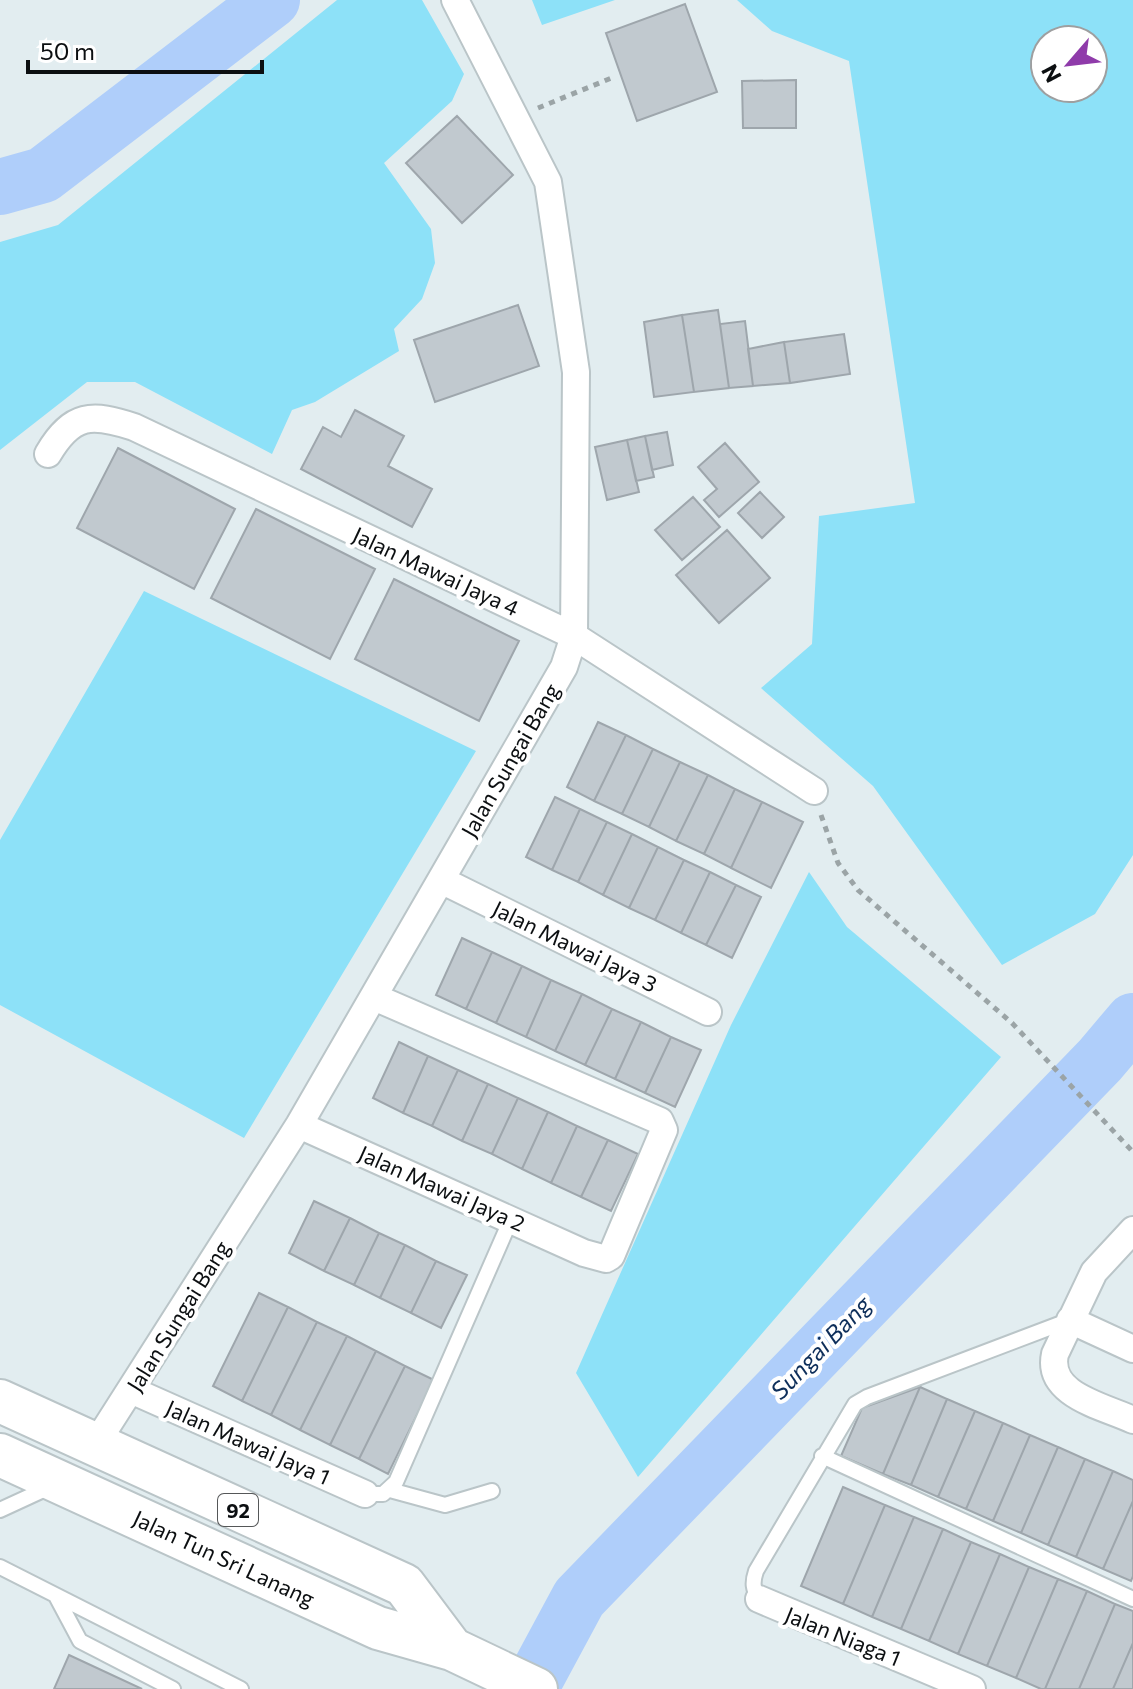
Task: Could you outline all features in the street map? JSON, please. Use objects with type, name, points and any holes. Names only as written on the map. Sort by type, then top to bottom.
[{"type":"main road","name":"Jalan Tun Sri Lanang","points":[[0,1401],[404,1585],[452,1649]]},
{"type":"main road","name":"Jalan Tun Sri Lanang","points":[[0,1455],[378,1628],[452,1649],[536,1689]]},
{"type":"street","name":"Jalan Sungai Bang","points":[[95,1445],[299,1125],[564,667],[574,636],[576,372],[548,182],[460,9]]},
{"type":"street","name":"Jalan Mawai Jaya 4","points":[[48,454],[64,431],[87,418],[105,418],[134,427],[574,636],[814,791]]},
{"type":"street","name":"Jalan Mawai Jaya 3","points":[[441,880],[708,1012]]},
{"type":"street","name":"Jalan Mawai Jaya 2","points":[[299,1125],[584,1253],[606,1259],[611,1256],[664,1130],[663,1124],[374,997]]},
{"type":"street","points":[[1133,1230],[1094,1272],[1053,1364],[1054,1375],[1069,1391],[1133,1420]]},
{"type":"street","points":[[1070,1320],[1133,1349]]},
{"type":"street","name":"Jalan Mawai Jaya 1","points":[[131,1390],[377,1492]]},
{"type":"street","name":"Jalan Niaga 1","points":[[759,1599],[767,1605],[972,1689]]},
{"type":"lane","points":[[492,1491],[445,1505],[377,1492],[511,1219]]},
{"type":"lane","points":[[759,1599],[754,1591],[756,1571],[851,1408],[861,1400],[1070,1320]]},
{"type":"lane","points":[[822,1456],[1133,1599]]},
{"type":"lane","points":[[0,1510],[60,1483]]},
{"type":"lane","points":[[0,1567],[241,1689]]},
{"type":"lane","points":[[56,1595],[80,1641],[173,1689]]},
{"type":"path","points":[[515,117],[614,77]]},
{"type":"path","points":[[814,791],[838,863],[858,890],[1012,1023],[1133,1152]]},
{"type":"shaded area","points":[[337,0],[422,0],[464,74],[452,101],[384,163],[431,229],[435,263],[422,299],[394,329],[399,351],[315,402],[292,410],[272,454],[135,382],[87,382],[0,450],[0,242],[58,225]]},
{"type":"shaded area","points":[[532,0],[615,0],[542,25]]},
{"type":"shaded area","points":[[737,0],[1133,0],[1133,855],[1095,914],[1002,965],[873,786],[761,688],[812,644],[819,516],[915,503],[849,61],[772,31]]},
{"type":"shaded area","points":[[144,591],[476,751],[244,1138],[0,1005],[0,840]]},
{"type":"shaded area","points":[[809,872],[847,927],[1001,1057],[638,1477],[576,1373],[731,1025]]},
{"type":"building","points":[[685,4],[717,92],[637,121],[606,33]]},
{"type":"building","points":[[796,80],[796,128],[743,128],[742,81]]},
{"type":"building","points":[[457,116],[513,175],[462,223],[406,163]]},
{"type":"building","points":[[518,305],[539,366],[435,402],[414,340]]},
{"type":"building","points":[[718,310],[729,388],[694,392],[682,315]]},
{"type":"building","points":[[682,315],[694,392],[654,397],[644,322]]},
{"type":"building","points":[[745,321],[753,386],[729,388],[720,324]]},
{"type":"building","points":[[844,334],[850,374],[790,383],[784,342]]},
{"type":"building","points":[[784,342],[790,383],[753,386],[748,349]]},
{"type":"building","points":[[355,410],[404,436],[388,466],[432,489],[412,527],[301,469],[323,427],[341,437]]},
{"type":"building","points":[[667,432],[673,465],[652,470],[645,436]]},
{"type":"building","points":[[645,436],[654,477],[636,481],[627,440]]},
{"type":"building","points":[[627,440],[639,492],[607,500],[595,447]]},
{"type":"building","points":[[725,443],[759,482],[719,517],[704,500],[717,489],[698,467]]},
{"type":"building","points":[[118,448],[235,509],[194,589],[77,528]]},
{"type":"building","points":[[760,492],[784,517],[762,538],[738,513]]},
{"type":"building","points":[[693,497],[720,527],[682,560],[655,530]]},
{"type":"building","points":[[256,509],[375,569],[330,659],[211,598]]},
{"type":"building","points":[[727,530],[770,578],[719,623],[676,575]]},
{"type":"building","points":[[394,579],[519,641],[479,721],[355,659]]},
{"type":"building","points":[[598,722],[626,735],[594,801],[567,787]]},
{"type":"building","points":[[626,735],[653,749],[622,814],[594,801]]},
{"type":"building","points":[[653,749],[680,762],[649,827],[622,814]]},
{"type":"building","points":[[680,762],[708,775],[676,841],[649,827]]},
{"type":"building","points":[[708,775],[735,789],[704,854],[676,841]]},
{"type":"building","points":[[735,789],[762,802],[731,868],[704,854]]},
{"type":"building","points":[[555,797],[580,809],[552,870],[526,857]]},
{"type":"building","points":[[762,802],[803,822],[771,888],[731,868]]},
{"type":"building","points":[[580,809],[607,822],[578,882],[552,870]]},
{"type":"building","points":[[607,822],[632,834],[603,895],[578,882]]},
{"type":"building","points":[[632,834],[658,847],[629,908],[603,895]]},
{"type":"building","points":[[658,847],[684,860],[655,920],[629,908]]},
{"type":"building","points":[[684,860],[710,872],[681,933],[655,920]]},
{"type":"building","points":[[710,872],[736,885],[706,945],[681,933]]},
{"type":"building","points":[[736,885],[761,897],[732,958],[706,945]]},
{"type":"building","points":[[462,938],[492,952],[466,1009],[436,995]]},
{"type":"building","points":[[492,952],[522,966],[496,1023],[466,1009]]},
{"type":"building","points":[[522,966],[551,980],[526,1037],[496,1023]]},
{"type":"building","points":[[551,980],[582,994],[555,1051],[526,1037]]},
{"type":"building","points":[[582,994],[612,1009],[585,1065],[555,1051]]},
{"type":"building","points":[[612,1009],[641,1022],[615,1079],[585,1065]]},
{"type":"building","points":[[641,1022],[671,1037],[645,1093],[615,1079]]},
{"type":"building","points":[[671,1037],[701,1050],[675,1107],[645,1093]]},
{"type":"building","points":[[399,1042],[428,1056],[403,1113],[373,1098]]},
{"type":"building","points":[[428,1056],[458,1070],[432,1126],[403,1113]]},
{"type":"building","points":[[458,1070],[488,1084],[462,1141],[432,1126]]},
{"type":"building","points":[[488,1084],[518,1098],[492,1154],[462,1141]]},
{"type":"building","points":[[518,1098],[548,1112],[522,1169],[492,1154]]},
{"type":"building","points":[[548,1112],[577,1126],[551,1183],[522,1169]]},
{"type":"building","points":[[577,1126],[608,1140],[581,1197],[551,1183]]},
{"type":"building","points":[[608,1140],[638,1154],[611,1211],[581,1197]]},
{"type":"building","points":[[314,1201],[350,1218],[324,1271],[289,1253]]},
{"type":"building","points":[[350,1218],[379,1233],[354,1285],[324,1271]]},
{"type":"building","points":[[379,1233],[405,1245],[380,1298],[354,1285]]},
{"type":"building","points":[[405,1245],[436,1261],[411,1313],[380,1298]]},
{"type":"building","points":[[436,1261],[467,1275],[441,1328],[411,1313]]},
{"type":"building","points":[[259,1293],[288,1307],[242,1401],[213,1386]]},
{"type":"building","points":[[288,1307],[317,1322],[271,1415],[242,1401]]},
{"type":"building","points":[[317,1322],[347,1336],[300,1430],[271,1415]]},
{"type":"building","points":[[347,1336],[376,1351],[330,1445],[300,1430]]},
{"type":"building","points":[[376,1351],[405,1366],[359,1459],[330,1445]]},
{"type":"building","points":[[405,1366],[434,1380],[388,1474],[359,1459]]},
{"type":"building","points":[[920,1387],[883,1474],[841,1456],[862,1408]]},
{"type":"building","points":[[920,1387],[947,1399],[911,1485],[883,1474]]},
{"type":"building","points":[[947,1399],[975,1411],[938,1497],[911,1485]]},
{"type":"building","points":[[975,1411],[1003,1423],[966,1509],[938,1497]]},
{"type":"building","points":[[1003,1423],[1030,1435],[993,1521],[966,1509]]},
{"type":"building","points":[[1030,1435],[1058,1447],[1021,1533],[993,1521]]},
{"type":"building","points":[[1058,1447],[1085,1459],[1048,1545],[1021,1533]]},
{"type":"building","points":[[1085,1459],[1113,1471],[1076,1557],[1048,1545]]},
{"type":"building","points":[[1113,1471],[1133,1480],[1133,1501],[1103,1569],[1076,1557]]},
{"type":"building","points":[[843,1487],[885,1505],[843,1604],[801,1586]]},
{"type":"building","points":[[1133,1501],[1133,1576],[1131,1581],[1103,1569]]},
{"type":"building","points":[[885,1505],[914,1517],[872,1617],[843,1604]]},
{"type":"building","points":[[914,1517],[943,1529],[901,1629],[872,1617]]},
{"type":"building","points":[[943,1529],[971,1542],[929,1641],[901,1629]]},
{"type":"building","points":[[971,1542],[1000,1554],[958,1654],[929,1641]]},
{"type":"building","points":[[1000,1554],[1029,1567],[987,1666],[958,1654]]},
{"type":"building","points":[[1029,1567],[1058,1579],[1016,1678],[987,1666]]},
{"type":"building","points":[[1058,1579],[1087,1591],[1045,1689],[1041,1689],[1016,1678]]},
{"type":"building","points":[[1087,1591],[1115,1604],[1079,1689],[1045,1689]]},
{"type":"building","points":[[1115,1604],[1133,1611],[1133,1643],[1113,1689],[1079,1689]]},
{"type":"building","points":[[1133,1643],[1133,1689],[1113,1689]]},
{"type":"building","points":[[69,1655],[142,1689],[54,1689]]},
{"type":"waterway","points":[[0,187],[43,175],[272,0]]},
{"type":"waterway","name":"Sungai Bang","points":[[530,1689],[579,1598],[1100,1060],[1133,1021]]}]
